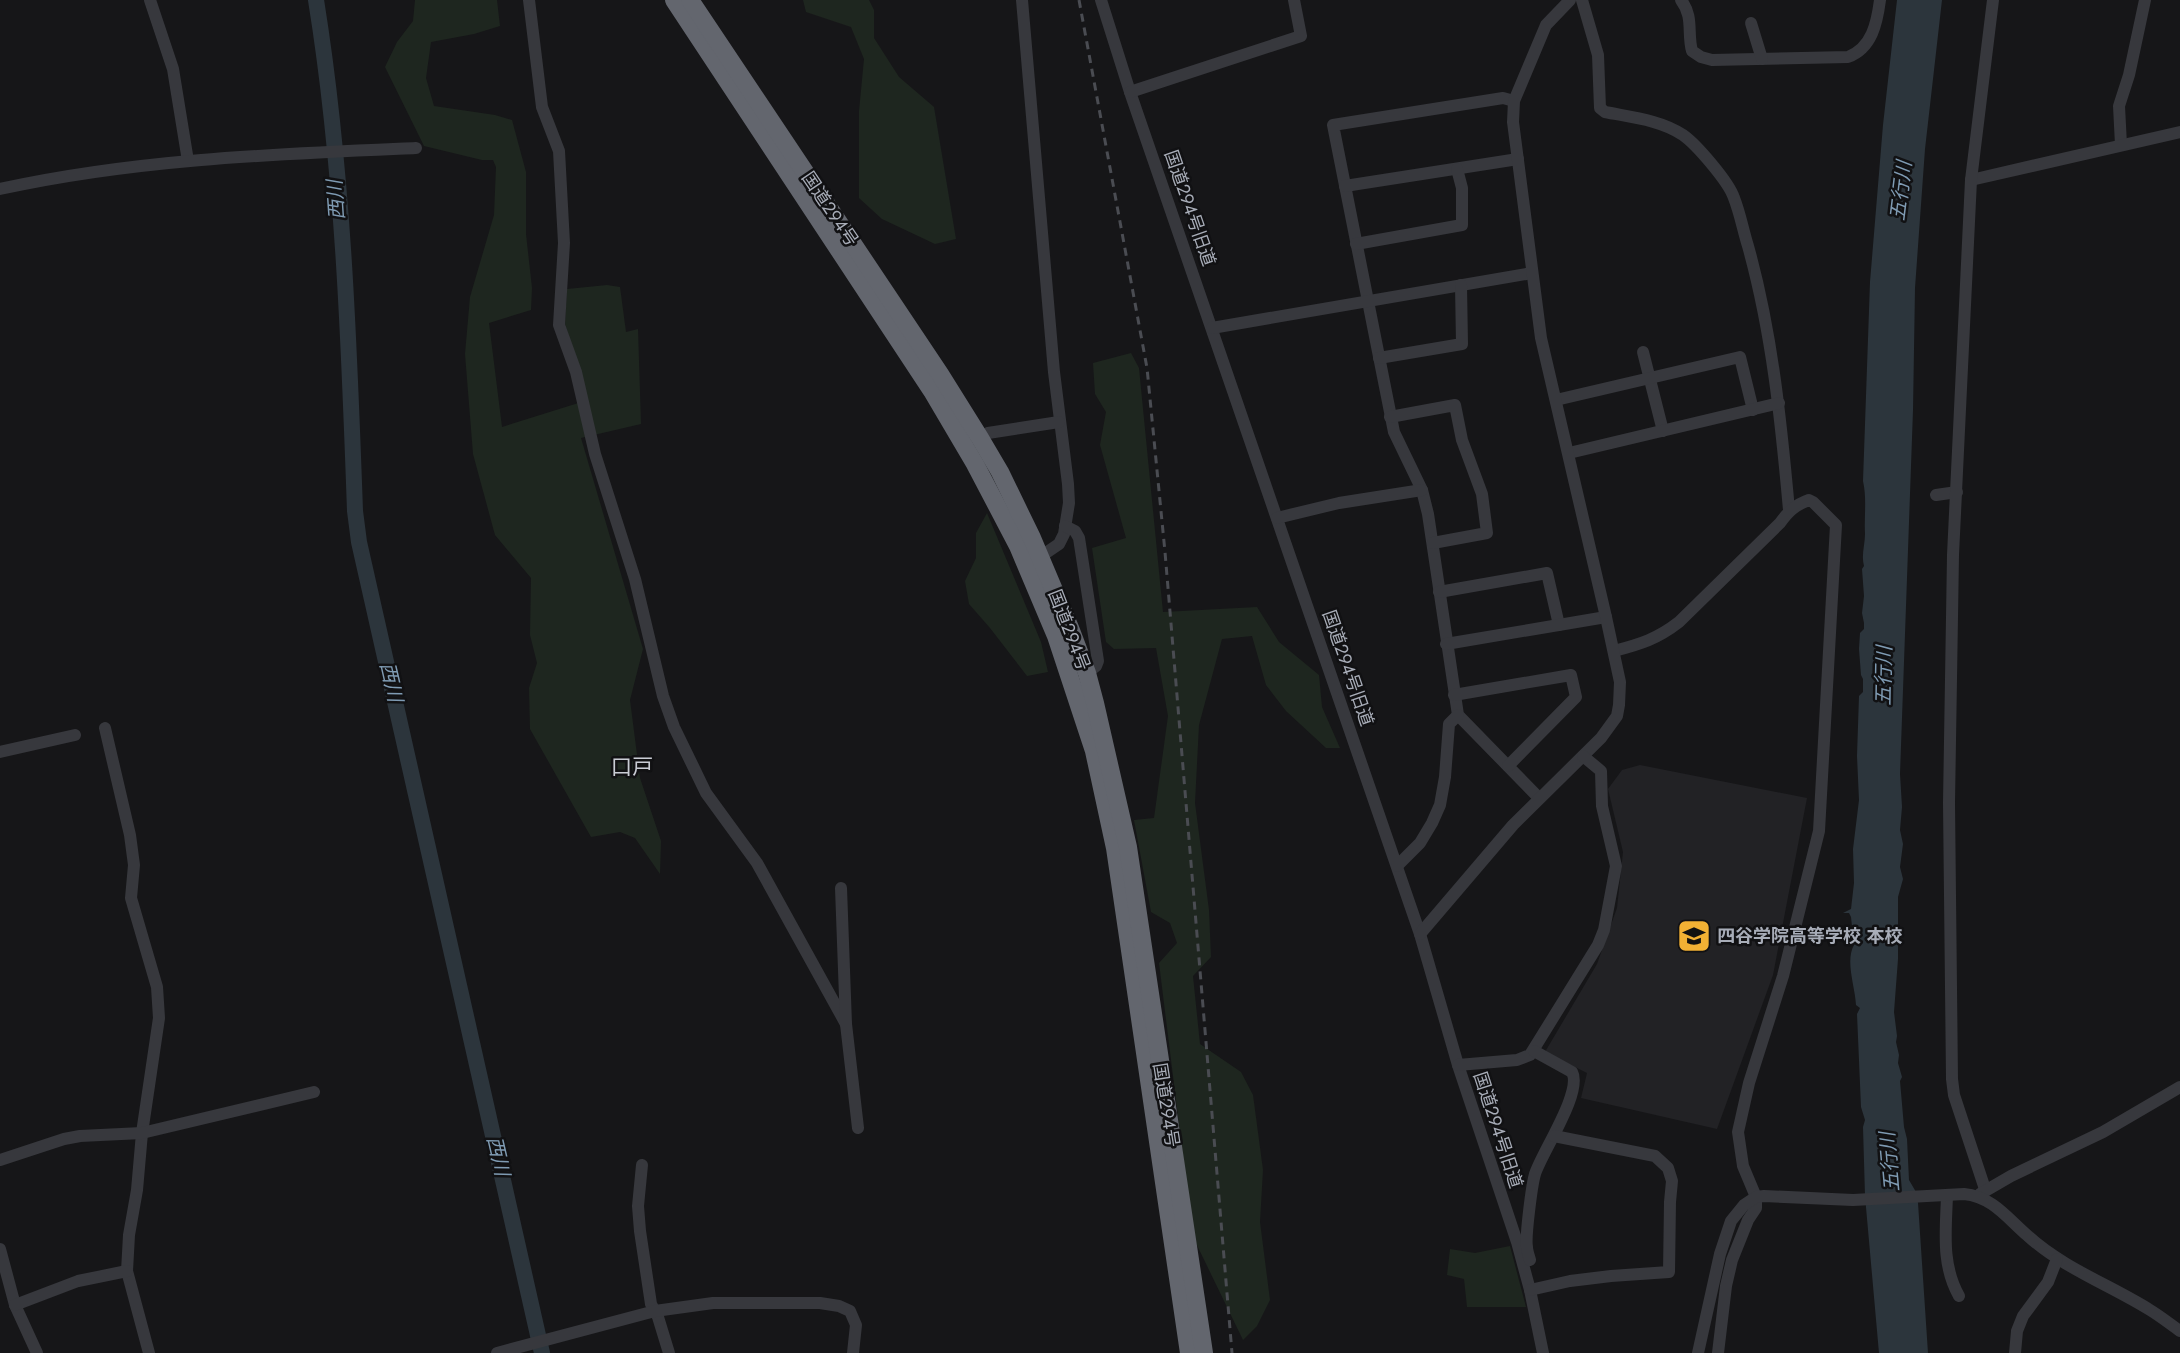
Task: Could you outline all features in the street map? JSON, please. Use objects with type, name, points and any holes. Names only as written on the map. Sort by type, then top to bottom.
[{"type":"highway","name":"国道294号","points":[[674,0],[932,391],[1034,561],[1087,673],[1107,748],[1128,847],[1204,1353]]},
{"type":"highway","name":"国道294号","points":[[690,0],[940,374],[980,438],[1000,472],[1034,561],[1094,751],[1107,809],[1189,1353]]},
{"type":"street","points":[[150,0],[172,69],[188,161]]},
{"type":"street","points":[[529,0],[542,107],[559,151],[564,243],[560,325],[576,372],[595,454],[635,579],[663,696],[674,726],[706,793],[757,863],[846,1024]]},
{"type":"street","points":[[1022,0],[1059,422],[1069,503],[1059,544],[1034,561]]},
{"type":"street","name":"国道294号旧道","points":[[1101,0],[1130,92],[1420,934],[1458,1065],[1525,1271],[1543,1353]]},
{"type":"street","points":[[1130,92],[1301,36],[1294,0]]},
{"type":"street","points":[[1420,934],[1513,825],[1601,738],[1617,716],[1621,692],[1614,651],[1569,453],[1540,339],[1513,122],[1514,100],[1546,25],[1570,0]]},
{"type":"street","points":[[1582,0],[1598,55],[1600,108],[1605,112],[1669,127],[1688,138],[1723,179],[1734,197],[1760,292],[1779,403],[1789,510]]},
{"type":"street","points":[[1681,0],[1691,24],[1689,41],[1692,51],[1712,60],[1839,57],[1858,53],[1872,35],[1880,0]]},
{"type":"street","points":[[1993,0],[1971,180],[1953,555],[1950,690],[1952,1079],[1954,1095],[1982,1192],[2030,1238],[2057,1258],[2151,1310],[2180,1331]]},
{"type":"street","points":[[2121,145],[2119,106],[2129,75],[2145,0]]},
{"type":"street","points":[[1751,23],[1762,59]]},
{"type":"street","points":[[1514,100],[1503,98],[1333,125],[1390,417],[1394,432],[1422,490],[1458,715],[1539,798]]},
{"type":"street","points":[[1971,180],[2180,132]]},
{"type":"street","points":[[0,189],[53,179],[188,161],[416,148]]},
{"type":"street","points":[[1345,186],[1518,159]]},
{"type":"street","points":[[1356,244],[1462,225],[1462,188],[1457,169]]},
{"type":"street","points":[[1212,328],[1532,273]]},
{"type":"street","points":[[1379,358],[1462,345],[1461,285]]},
{"type":"street","points":[[1643,352],[1663,431]]},
{"type":"street","points":[[1556,400],[1740,357],[1753,410]]},
{"type":"street","points":[[1569,453],[1779,403]]},
{"type":"street","points":[[1390,417],[1455,405],[1462,440],[1482,494],[1486,533],[1432,543]]},
{"type":"street","points":[[980,438],[988,433],[1059,422]]},
{"type":"street","points":[[1277,518],[1339,503],[1422,490]]},
{"type":"street","points":[[1936,495],[1957,492]]},
{"type":"street","points":[[1614,651],[1662,636],[1780,524],[1789,510],[1809,500],[1836,525],[1819,831],[1783,976],[1749,1083],[1738,1132],[1743,1166],[1756,1197],[1756,1208],[1748,1220],[1732,1260],[1726,1286],[1718,1353]]},
{"type":"street","points":[[1065,526],[1075,531],[1079,538],[1098,661],[1096,666],[1087,673]]},
{"type":"street","points":[[1439,592],[1547,573],[1559,625]]},
{"type":"street","points":[[1446,644],[1606,617]]},
{"type":"street","points":[[1454,695],[1571,675],[1576,698],[1508,766]]},
{"type":"street","points":[[1397,866],[1420,843],[1440,805],[1445,777],[1449,724],[1458,715]]},
{"type":"street","points":[[105,728],[130,836],[134,865],[131,898],[157,987],[159,1018],[142,1133],[126,1271],[149,1353]]},
{"type":"street","points":[[0,752],[75,735]]},
{"type":"street","points":[[1458,1065],[1525,1058],[1533,1051],[1554,1013],[1598,945],[1604,930],[1616,866],[1602,806],[1601,771],[1583,756]]},
{"type":"street","points":[[841,888],[846,1024],[858,1128]]},
{"type":"street","points":[[1525,1271],[1532,1265],[1526,1246],[1535,1176],[1570,1098],[1574,1074],[1533,1051]]},
{"type":"street","points":[[1698,1353],[1720,1254],[1731,1221],[1744,1205],[1756,1197],[1853,1200],[1982,1192],[2103,1132],[2180,1087]]},
{"type":"street","points":[[0,1160],[64,1139],[142,1133],[314,1092]]},
{"type":"street","points":[[1530,1290],[1570,1281],[1669,1272],[1672,1180],[1665,1165],[1655,1156],[1554,1136]]},
{"type":"street","points":[[642,1165],[638,1206],[651,1304],[658,1317],[669,1353]]},
{"type":"street","points":[[1947,1195],[1945,1255],[1951,1282],[1959,1296]]},
{"type":"street","points":[[0,1249],[15,1305],[37,1353]]},
{"type":"street","points":[[2014,1353],[2017,1331],[2023,1316],[2048,1282],[2057,1258]]},
{"type":"street","points":[[15,1305],[78,1281],[126,1271]]},
{"type":"street","points":[[497,1353],[655,1311],[713,1303],[839,1306],[850,1311],[856,1325],[853,1353]]},
{"type":"shaded area","points":[[415,0],[497,0],[500,26],[474,34],[431,42],[426,78],[434,106],[495,115],[512,120],[526,172],[526,234],[532,288],[531,310],[489,323],[502,427],[588,400],[565,324],[567,289],[607,285],[620,287],[626,332],[638,329],[641,424],[581,438],[643,649],[630,700],[640,778],[661,841],[660,874],[635,838],[620,832],[591,837],[530,729],[529,688],[537,663],[530,635],[531,578],[495,535],[473,454],[465,354],[470,297],[494,215],[496,167],[493,160],[482,160],[424,146],[385,67],[397,42],[413,21]]},
{"type":"shaded area","points":[[803,0],[869,0],[874,10],[874,38],[899,77],[934,107],[956,239],[935,244],[882,219],[859,198],[859,111],[864,59],[851,27],[806,12]]},
{"type":"shaded area","points":[[1131,353],[1139,368],[1163,612],[1257,607],[1279,642],[1319,675],[1322,707],[1340,748],[1326,748],[1286,711],[1266,685],[1252,636],[1222,639],[1199,725],[1195,803],[1209,910],[1211,957],[1193,976],[1200,1044],[1241,1072],[1253,1095],[1263,1170],[1260,1222],[1270,1300],[1257,1326],[1243,1340],[1193,1237],[1159,963],[1177,943],[1170,923],[1151,912],[1134,820],[1154,818],[1168,716],[1156,648],[1114,649],[1106,642],[1092,548],[1126,538],[1100,445],[1106,412],[1095,394],[1093,363]]},
{"type":"shaded area","points":[[987,513],[1041,642],[1048,672],[1027,676],[969,604],[965,581],[976,558],[976,533]]},
{"type":"shaded area","name":"四谷学院高等学校 本校","points":[[1640,765],[1807,798],[1773,975],[1717,1129],[1581,1098],[1587,1073],[1545,1052],[1597,964],[1617,908],[1623,852],[1608,789],[1622,770]]},
{"type":"shaded area","points":[[1510,1246],[1526,1307],[1467,1307],[1464,1279],[1447,1275],[1450,1249],[1475,1253]]},
{"type":"water","name":"五行川","points":[[1897,0],[1942,0],[1925,149],[1915,288],[1900,774],[1902,807],[1900,830],[1903,844],[1900,867],[1903,879],[1898,897],[1898,959],[1894,1012],[1898,1063],[1902,1077],[1900,1081],[1909,1180],[1916,1192],[1918,1203],[1928,1353],[1879,1353],[1865,1196],[1863,1127],[1865,1120],[1861,1107],[1857,1014],[1860,1008],[1856,1005],[1850,966],[1851,951],[1854,945],[1851,917],[1849,913],[1843,913],[1851,909],[1854,883],[1853,849],[1859,800],[1857,756],[1859,696],[1863,692],[1863,679],[1859,649],[1860,633],[1864,629],[1862,613],[1865,534],[1863,481],[1870,282],[1883,125]]},
{"type":"waterway","name":"西川","points":[[316,0],[339,190],[355,511],[359,542],[542,1353]]},
{"type":"railway","points":[[1079,0],[1147,368],[1165,552],[1232,1353]]},
{"type":"place","name":"四谷学院高等学校 本校","points":[[1694,936]]},
{"type":"district","name":"口戸","points":[[632,767]]}]
